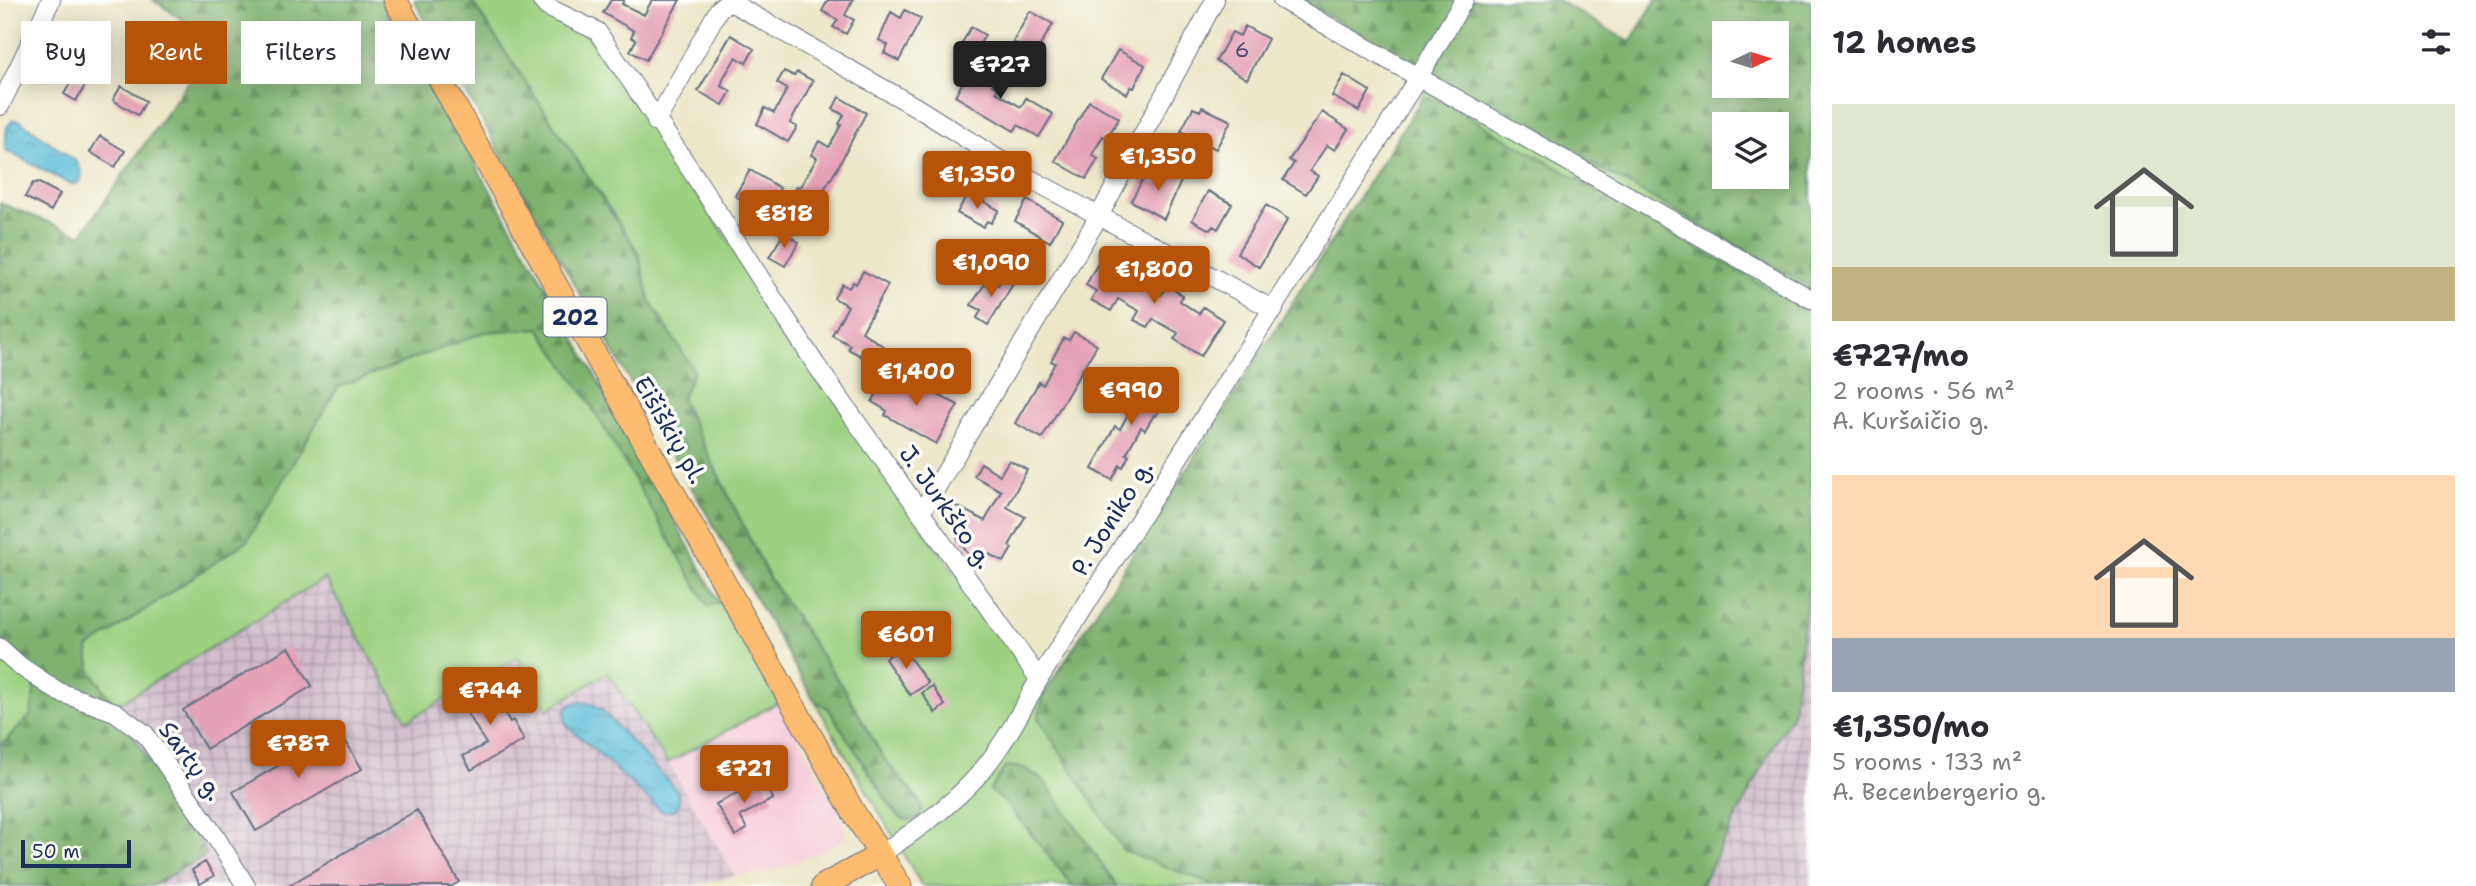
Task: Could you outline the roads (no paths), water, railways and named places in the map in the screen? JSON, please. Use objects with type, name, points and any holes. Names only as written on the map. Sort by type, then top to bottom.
[{"type":"main road","name":"Eišiškių pl.","points":[[395,0],[900,886]]},
{"type":"main road","points":[[823,886],[880,855]]},
{"type":"street","points":[[0,106],[51,0]]},
{"type":"street","name":"J. Jurkšto g.","points":[[541,0],[547,8],[597,31],[694,175],[816,365],[1039,678]]},
{"type":"street","points":[[921,513],[1099,216],[1215,0]]},
{"type":"street","points":[[1282,0],[1811,299]]},
{"type":"street","name":"P. Joniko g.","points":[[880,855],[934,817],[968,786],[1018,718],[1039,678],[1273,310],[1464,0]]},
{"type":"street","points":[[656,122],[719,9],[726,4],[734,4],[916,107],[1025,176],[1273,310]]},
{"type":"street","name":"Sartų g.","points":[[0,648],[20,666],[59,692],[115,712],[145,734],[246,886]]},
{"type":"water","points":[[13,120],[20,121],[77,162],[82,174],[80,182],[68,183],[5,150],[7,127]]},
{"type":"water","points":[[577,702],[586,702],[600,708],[678,792],[679,804],[675,810],[662,812],[565,723],[565,711]]}]
